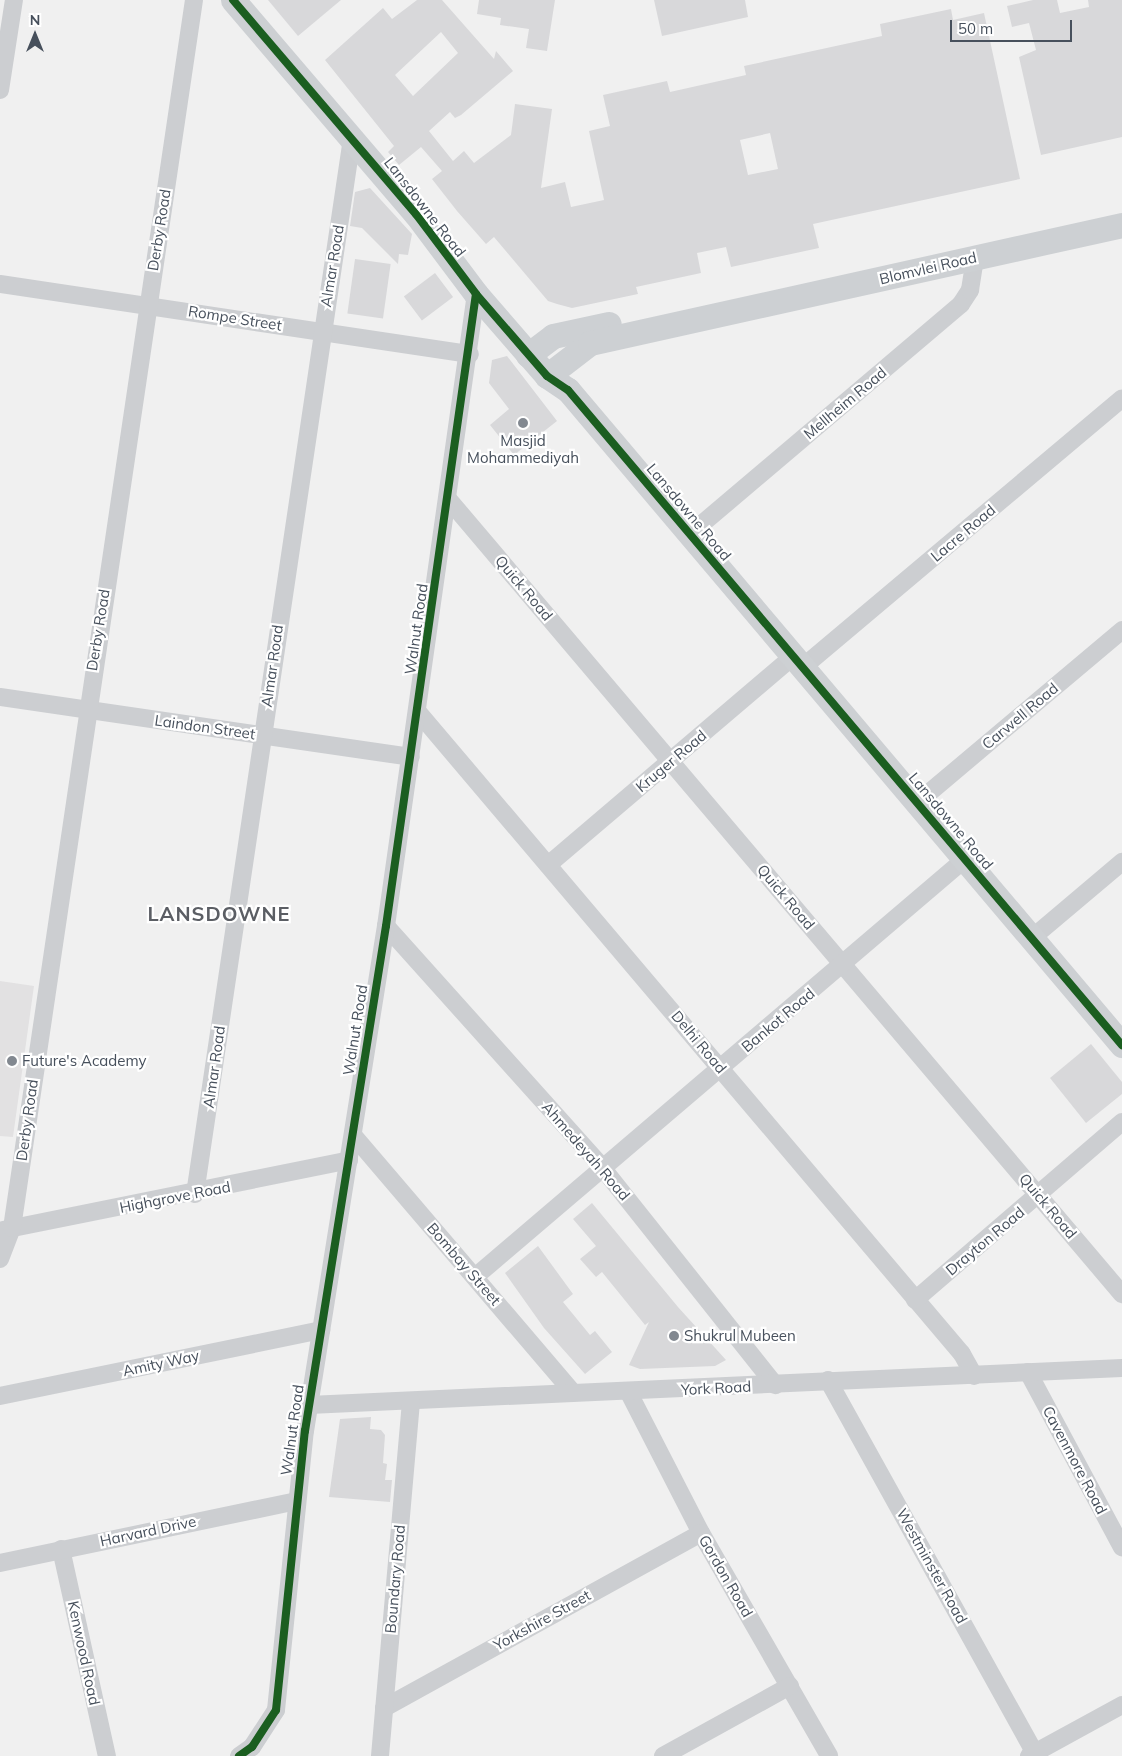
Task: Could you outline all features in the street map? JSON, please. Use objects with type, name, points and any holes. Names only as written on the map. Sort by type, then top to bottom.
[{"type":"street","points":[[0,90],[14,0]]},
{"type":"street","name":"Derby Road","points":[[0,1259],[194,0]]},
{"type":"street","name":"Lansdowne Road","points":[[233,0],[416,214],[476,294],[502,324],[534,349]]},
{"type":"street","name":"Almar Road","points":[[196,1194],[262,735],[352,139]]},
{"type":"street","name":"Lansdowne Road","points":[[416,214],[468,260],[557,377],[1122,1045]]},
{"type":"street","name":"Blomvlei Road","points":[[557,377],[590,343],[1122,225]]},
{"type":"street","name":"Mellheim Road","points":[[690,534],[961,304],[970,290],[975,257]]},
{"type":"street","name":"Rompe Street","points":[[0,284],[322,331],[471,350]]},
{"type":"street","name":"Walnut Road","points":[[238,1756],[252,1747],[276,1710],[296,1501],[309,1405],[386,926],[471,350],[476,294]]},
{"type":"street","name":"Blomvlei Road","points":[[534,349],[553,336],[625,320],[708,310],[735,312]]},
{"type":"street","points":[[471,350],[484,331],[502,324]]},
{"type":"street","name":"Lacre Road","points":[[798,662],[1122,398]]},
{"type":"street","name":"Quick Road","points":[[449,500],[1122,1294]]},
{"type":"street","name":"Carwell Road","points":[[918,802],[1122,630]]},
{"type":"street","name":"Kruger Road","points":[[548,865],[671,761],[798,662]]},
{"type":"street","name":"Laindon Street","points":[[0,697],[411,757]]},
{"type":"street","name":"Delhi Road","points":[[418,712],[722,1068],[962,1354],[974,1376]]},
{"type":"street","name":"Bankot Road","points":[[476,1276],[601,1166],[722,1068],[965,859]]},
{"type":"street","points":[[1032,938],[1122,862]]},
{"type":"street","name":"Ahmedeyah Road","points":[[386,926],[601,1166],[775,1385]]},
{"type":"street","name":"Drayton Road","points":[[915,1300],[1122,1122]]},
{"type":"street","name":"Bombay Street","points":[[353,1135],[476,1276],[574,1394]]},
{"type":"street","name":"Highgrove Road","points":[[6,1229],[196,1194],[349,1160]]},
{"type":"street","name":"Amity Way","points":[[0,1396],[321,1330]]},
{"type":"street","name":"York Road","points":[[309,1405],[629,1393],[775,1385],[828,1380],[974,1376],[1122,1368]]},
{"type":"street","name":"Cavenmore Road","points":[[1028,1372],[1122,1547]]},
{"type":"street","name":"Westminster Road","points":[[828,1380],[1032,1754]]},
{"type":"street","name":"Gordon Road","points":[[629,1393],[701,1533],[829,1756]]},
{"type":"street","name":"Boundary Road","points":[[380,1756],[411,1401]]},
{"type":"street","name":"Harvard Drive","points":[[0,1563],[296,1501]]},
{"type":"street","name":"Yorkshire Street","points":[[384,1708],[701,1533]]},
{"type":"street","name":"Kenwood Road","points":[[61,1549],[107,1756]]},
{"type":"street","points":[[663,1756],[790,1686]]},
{"type":"street","points":[[1032,1754],[1122,1705]]},
{"type":"shaded area","name":"Future's Academy","points":[[0,981],[34,986],[13,1137],[0,1136]]},
{"type":"building","points":[[268,0],[341,0],[298,36]]},
{"type":"building","points":[[417,0],[442,0],[494,59],[496,51],[513,71],[461,115],[455,118],[450,112],[429,131],[453,161],[464,151],[474,163],[511,135],[515,104],[552,109],[541,188],[565,182],[571,207],[604,200],[589,131],[610,126],[603,95],[667,81],[670,92],[746,75],[744,66],[882,36],[880,24],[951,9],[953,20],[984,13],[1020,179],[813,224],[819,248],[731,267],[726,247],[697,253],[701,273],[636,287],[638,294],[572,308],[548,301],[494,237],[486,244],[432,179],[442,171],[421,147],[399,165],[388,152],[394,146],[325,60],[383,8],[392,19]],"holes":[[[441,32],[458,53],[413,96],[395,75]],[[770,133],[778,169],[748,175],[740,140]]]},
{"type":"building","points":[[479,0],[555,0],[547,51],[526,48],[529,29],[500,25],[501,18],[477,14]]},
{"type":"building","points":[[654,0],[745,0],[748,17],[662,36]]},
{"type":"building","points":[[1033,0],[1057,0],[1060,13],[1089,7],[1088,0],[1122,0],[1122,137],[1041,155],[1019,57],[1036,50],[1029,23],[1012,27],[1007,6]]},
{"type":"building","points":[[370,188],[412,234],[408,255],[399,254],[398,264],[362,228],[350,226],[355,192]]},
{"type":"building","points":[[355,259],[391,264],[383,318],[347,313]]},
{"type":"building","points":[[435,273],[453,297],[422,320],[404,296]]},
{"type":"building","name":"Masjid Mohammediyah","points":[[507,356],[557,421],[514,455],[490,425],[509,409],[489,383],[492,360]]},
{"type":"building","points":[[1091,1044],[1122,1082],[1122,1094],[1086,1123],[1050,1078]]},
{"type":"building","points":[[592,1203],[678,1307],[726,1360],[715,1366],[640,1369],[629,1365],[649,1322],[645,1325],[602,1272],[596,1277],[580,1259],[596,1246],[573,1219]]},
{"type":"building","points":[[538,1246],[573,1294],[563,1302],[590,1335],[595,1331],[612,1352],[585,1374],[544,1328],[505,1273]]},
{"type":"building","points":[[371,1417],[370,1429],[381,1430],[385,1435],[383,1463],[387,1464],[385,1480],[392,1480],[390,1502],[329,1497],[340,1419]]},
{"type":"cycle path","points":[[233,0],[416,214],[476,294],[547,376],[568,390],[1122,1045]]},
{"type":"cycle path","points":[[239,1756],[252,1747],[276,1710],[305,1431],[386,926],[476,294]]},
{"type":"place","name":"Masjid Mohammediyah","points":[[523,423]]},
{"type":"place","name":"Future's Academy","points":[[12,1061]]},
{"type":"place","name":"Shukrul Mubeen","points":[[674,1336]]},
{"type":"district","name":"LANSDOWNE","points":[[219,913]]}]
